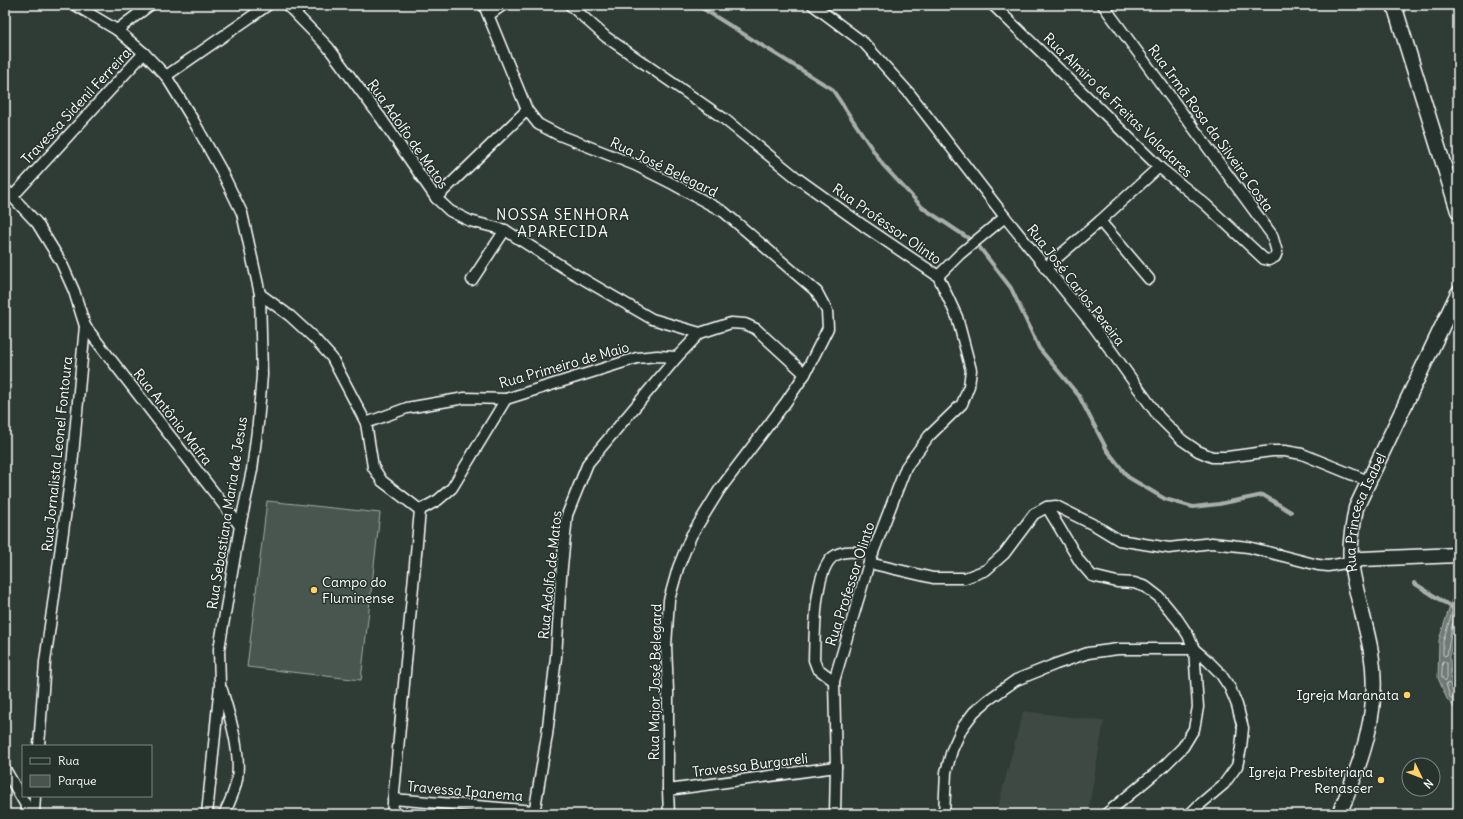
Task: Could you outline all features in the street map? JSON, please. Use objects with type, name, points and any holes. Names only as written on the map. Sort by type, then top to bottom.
[{"type":"main road","points":[[1394,5],[1458,211]]},
{"type":"main road","name":"Rua Princesa Isabel","points":[[1339,814],[1368,738],[1373,697],[1371,652],[1352,527],[1356,508],[1458,293]]},
{"type":"main road","points":[[1356,560],[1452,555]]},
{"type":"street","name":"Rua Sebastiana Maria de Jesus","points":[[75,5],[117,30],[144,53],[166,76],[221,170],[242,213],[260,294],[262,375],[252,470],[240,526],[219,649],[220,685],[206,814]]},
{"type":"street","points":[[117,30],[150,5]]},
{"type":"street","points":[[166,76],[268,5]]},
{"type":"street","name":"Rua Adolfo de Matos","points":[[287,5],[328,47],[381,118],[436,198],[450,211],[470,221],[506,230],[566,269],[652,319],[700,333],[677,357],[588,463],[567,515],[556,657],[547,735],[534,812]]},
{"type":"street","name":"Rua José Belegard","points":[[484,5],[527,110],[538,124],[557,134],[635,165],[724,212],[817,292],[827,311],[828,328],[805,374]]},
{"type":"street","points":[[489,15],[503,5]]},
{"type":"street","name":"Rua Professor Olinto","points":[[570,5],[606,37],[723,118],[797,178],[858,222],[938,276],[957,317],[971,370],[969,386],[962,404],[929,436],[906,467],[871,558],[834,681],[836,768],[835,814]]},
{"type":"street","name":"Rua José Carlos Pereira","points":[[813,5],[864,43],[910,94],[1045,268],[1094,327],[1159,417],[1182,440],[1198,451],[1212,457],[1227,457],[1266,451],[1285,451],[1302,454],[1368,481]]},
{"type":"street","name":"Rua Almiro de Freitas Valadares","points":[[993,5],[1159,166],[1205,204],[1261,256]]},
{"type":"street","name":"Rua Irmã Rosa da Silveira Costa","points":[[1104,5],[1272,235],[1276,245],[1277,254],[1269,260],[1266,260],[1261,256]]},
{"type":"street","name":"Travessa Sidenil Ferreira","points":[[9,192],[144,53]]},
{"type":"street","points":[[436,198],[527,110]]},
{"type":"street","points":[[1045,268],[1100,221],[1159,166]]},
{"type":"street","name":"Rua Jornalista Leonel Fontoura","points":[[9,192],[37,223],[61,262],[74,291],[85,326],[72,466],[45,662],[39,745]]},
{"type":"street","points":[[938,276],[960,254],[1005,217]]},
{"type":"street","points":[[1100,221],[1149,279]]},
{"type":"street","points":[[472,280],[506,230]]},
{"type":"street","points":[[260,294],[290,316],[314,338],[332,358],[366,423],[373,467],[382,481],[420,510]]},
{"type":"street","points":[[700,333],[731,324],[745,324],[756,329],[805,374]]},
{"type":"street","name":"Rua Antônio Mafra","points":[[85,326],[240,526]]},
{"type":"street","name":"Rua Primeiro de Maio","points":[[366,423],[407,408],[465,398],[506,399],[637,358],[657,356],[677,357]]},
{"type":"street","name":"Rua Major José Belegard","points":[[669,814],[666,646],[669,600],[678,568],[692,536],[720,489],[786,402],[805,374]]},
{"type":"street","points":[[420,510],[438,500],[452,488],[506,399]]},
{"type":"street","points":[[834,681],[816,668],[814,660],[816,600],[822,572],[834,556],[844,552],[871,558],[933,578],[965,578],[986,570],[1004,554],[1034,514],[1047,507],[1056,506],[1070,512],[1119,540],[1169,548],[1212,543],[1248,547],[1318,565],[1328,566],[1356,560]]},
{"type":"street","points":[[1047,507],[1080,562],[1092,576],[1117,582],[1134,583],[1146,588],[1159,597],[1188,635],[1194,650],[1198,707],[1194,729],[1183,747],[1164,766],[1106,814]]},
{"type":"street","points":[[392,814],[420,510]]},
{"type":"street","points":[[944,814],[946,772],[952,750],[962,728],[974,712],[1016,680],[1088,653],[1118,649],[1194,650],[1220,673],[1230,688],[1237,705],[1243,728],[1237,766],[1224,784],[1190,814]]},
{"type":"street","name":"Rua Sebastiana Maria de Jesus","points":[[220,685],[232,721],[236,748],[237,779],[224,814]]},
{"type":"street","name":"Travessa Burgareli","points":[[668,790],[836,768]]},
{"type":"street","points":[[5,769],[22,796]]},
{"type":"street","points":[[22,797],[33,814]]},
{"type":"street","points":[[33,814],[35,797]]},
{"type":"street","name":"Travessa Ipanema","points":[[393,799],[534,812]]},
{"type":"shaded area","points":[[1023,711],[1104,721],[1088,814],[996,814]]},
{"type":"green space","name":"Campo do Fluminense","points":[[267,501],[380,513],[361,680],[247,667]]},
{"type":"water","points":[[1458,575],[1458,617],[1450,657],[1451,679],[1458,692],[1458,712],[1447,699],[1438,678],[1439,640],[1455,590]]},
{"type":"waterway","points":[[697,5],[832,89],[883,165],[923,208],[977,244],[1011,288],[1039,348],[1079,396],[1107,450],[1128,477],[1165,499],[1193,507],[1219,504],[1263,495],[1291,512]]},
{"type":"waterway","points":[[1414,583],[1453,608]]},
{"type":"place","name":"Campo do Fluminense","points":[[314,590]]},
{"type":"place","name":"Igreja Maranata","points":[[1407,695]]},
{"type":"place","name":"Igreja Presbiteriana Renascer","points":[[1381,780]]},
{"type":"district","name":"NOSSA SENHORA APARECIDA","points":[[563,222]]}]
